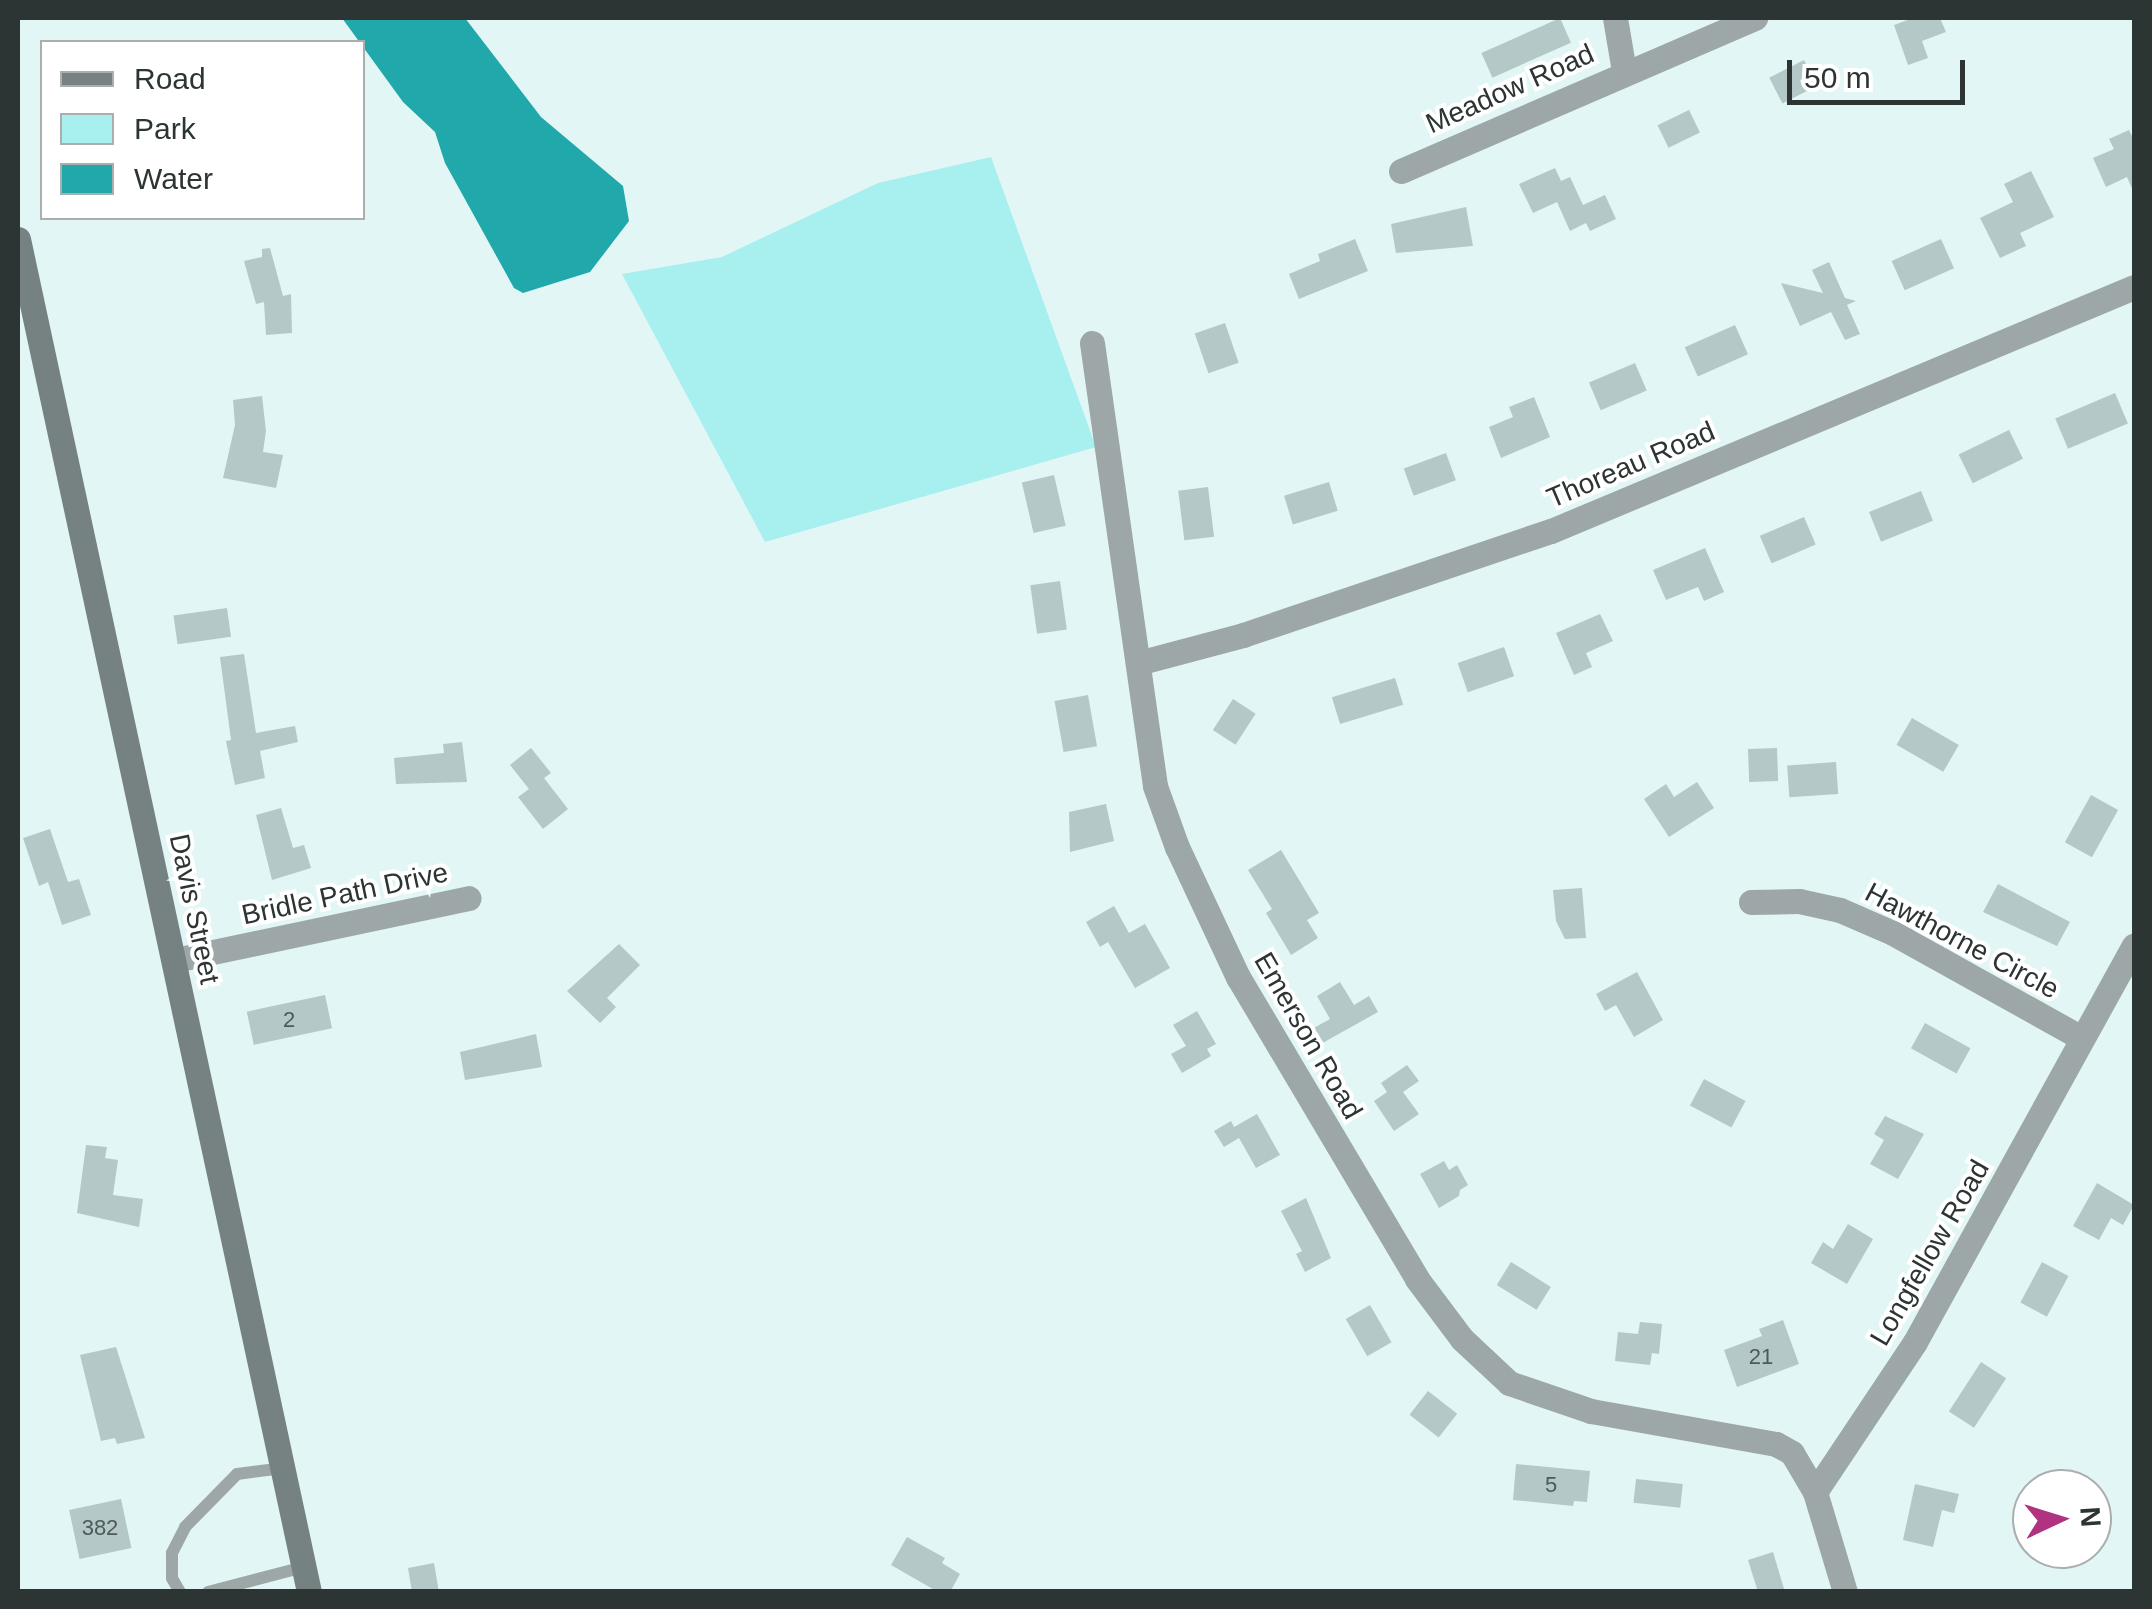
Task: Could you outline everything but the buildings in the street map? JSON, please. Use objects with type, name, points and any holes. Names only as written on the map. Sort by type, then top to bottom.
[{"type":"street","points":[[1615,18],[1624,71]]},
{"type":"street","name":"Meadow Road","points":[[1400,171],[1624,71],[1755,18]]},
{"type":"street","name":"Davis Street","points":[[18,239],[307,1579]]},
{"type":"street","name":"Thoreau Road","points":[[1138,663],[1243,635],[1551,531],[2134,287]]},
{"type":"street","name":"Emerson Road","points":[[1092,343],[1155,786],[1204,911],[1238,976],[1394,1242],[1462,1339],[1510,1383],[1535,1395],[1590,1410],[1776,1444],[1792,1452],[1815,1492]]},
{"type":"street","name":"Bridle Path Drive","points":[[175,960],[469,898]]},
{"type":"street","name":"Hawthorne Circle","points":[[1752,902],[1799,901],[1840,910],[1894,933],[2082,1038]]},
{"type":"street","name":"Longfellow Road","points":[[1815,1492],[1915,1342],[2134,945]]},
{"type":"street","points":[[1815,1492],[1845,1592]]},
{"type":"lane","points":[[180,1592],[172,1578],[172,1553],[185,1527],[237,1474],[283,1468]]},
{"type":"lane","points":[[208,1592],[307,1579]]},
{"type":"green space","points":[[991,157],[1096,447],[765,542],[622,274],[722,257],[878,183]]},
{"type":"water","points":[[342,18],[465,18],[541,117],[623,186],[629,221],[590,272],[523,293],[514,288],[445,163],[435,132],[403,102],[365,50],[365,40],[358,40]]}]
